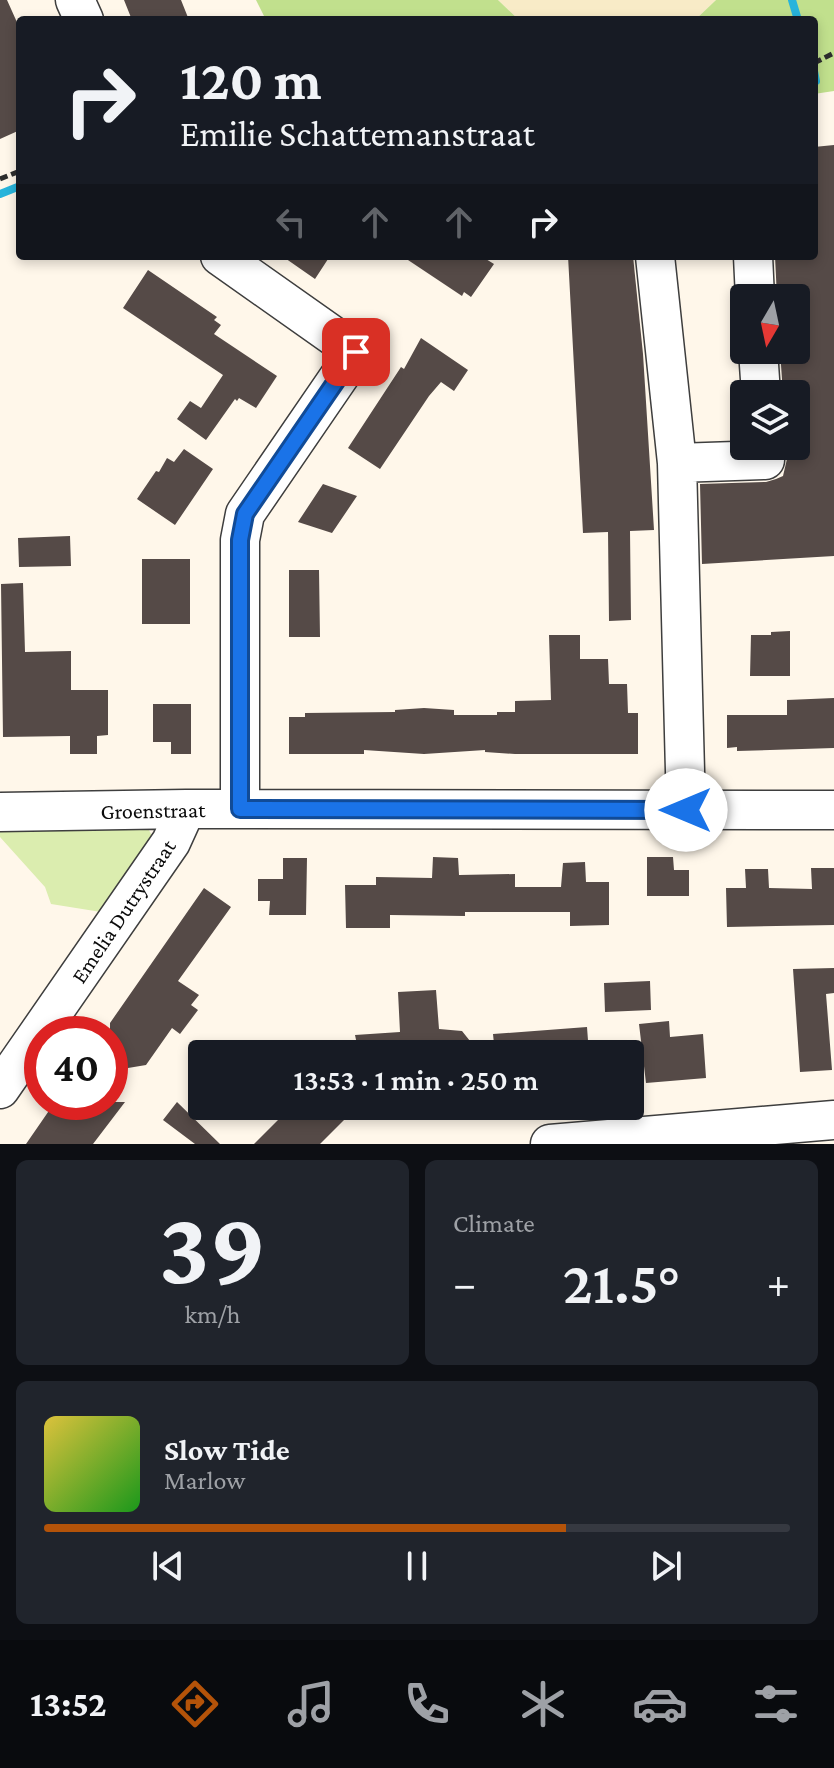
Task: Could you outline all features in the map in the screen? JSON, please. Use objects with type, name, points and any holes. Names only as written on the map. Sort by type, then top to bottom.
[{"type":"street","points":[[226,260],[356,352],[245,514],[240,540],[240,809]]},
{"type":"street","points":[[655,260],[677,463],[686,810]]},
{"type":"street","points":[[753,260],[754,284]]},
{"type":"street","points":[[677,463],[765,460]]},
{"type":"street","name":"Groenstraat","points":[[0,812],[186,809],[834,810]]},
{"type":"street","name":"Emelia Dutrystraat","points":[[0,1089],[171,842],[186,809]]},
{"type":"street","points":[[550,1144],[676,1138],[834,1120]]},
{"type":"shaded area","points":[[498,0],[716,0],[699,16],[515,16]]},
{"type":"green space","points":[[256,0],[498,0],[515,16],[264,16]]},
{"type":"green space","points":[[716,0],[834,0],[834,91],[818,93],[818,16],[699,16]]},
{"type":"green space","points":[[0,825],[148,828],[153,838],[101,912],[51,904],[45,887],[0,837]]},
{"type":"building","points":[[0,0],[7,0],[16,20],[16,132],[0,139]]},
{"type":"building","points":[[124,0],[181,0],[187,16],[130,16]]},
{"type":"building","points":[[834,145],[834,556],[702,564],[700,484],[766,482],[783,476],[787,460],[810,460],[810,380],[782,380],[781,364],[810,364],[810,284],[776,284],[775,260],[818,260],[818,147]]},
{"type":"building","points":[[288,260],[327,260],[315,279]]},
{"type":"building","points":[[408,260],[488,260],[494,264],[471,297],[464,292],[462,296]]},
{"type":"building","points":[[568,260],[633,260],[643,354],[654,530],[630,531],[631,620],[609,621],[608,532],[583,533]]},
{"type":"building","points":[[148,270],[217,317],[214,320],[221,325],[214,334],[277,376],[256,408],[239,398],[237,401],[235,399],[206,440],[177,419],[190,401],[201,408],[223,375],[123,308]]},
{"type":"building","points":[[421,338],[468,370],[454,391],[441,382],[380,469],[348,448],[401,367],[404,369]]},
{"type":"building","points":[[184,449],[213,469],[175,525],[137,499],[167,458],[174,462]]},
{"type":"building","points":[[323,484],[357,496],[332,533],[298,522]]},
{"type":"building","points":[[70,536],[71,566],[19,567],[18,538]]},
{"type":"building","points":[[142,559],[190,559],[190,624],[142,624]]},
{"type":"building","points":[[289,570],[319,570],[320,637],[289,637]]},
{"type":"building","points":[[23,583],[25,652],[71,651],[71,690],[108,690],[108,735],[97,736],[97,754],[70,754],[70,736],[3,737],[1,584]]},
{"type":"building","points":[[790,631],[790,676],[750,676],[751,635]]},
{"type":"building","points":[[549,635],[580,635],[580,659],[608,659],[609,684],[627,684],[628,713],[638,713],[638,754],[515,754],[485,750],[424,754],[364,750],[364,754],[289,754],[289,717],[305,717],[305,713],[395,712],[424,708],[454,710],[454,715],[497,715],[497,712],[515,712],[515,701],[551,700]]},
{"type":"building","points":[[834,698],[834,748],[737,751],[737,747],[727,748],[727,715],[787,715],[787,700]]},
{"type":"building","points":[[153,704],[191,704],[191,754],[171,754],[171,742],[153,742]]},
{"type":"building","points":[[433,857],[458,858],[459,875],[515,874],[515,887],[561,887],[563,863],[585,862],[586,882],[609,882],[609,925],[570,926],[570,912],[465,912],[465,916],[390,915],[390,928],[346,928],[345,885],[376,885],[376,877],[432,878]]},
{"type":"building","points":[[647,857],[673,857],[674,870],[689,870],[689,896],[647,896]]},
{"type":"building","points":[[283,858],[307,858],[306,915],[269,915],[270,901],[258,901],[258,879],[283,879]]},
{"type":"building","points":[[811,868],[834,868],[834,925],[727,927],[726,888],[746,888],[745,869],[768,869],[769,888],[812,889]]},
{"type":"building","points":[[204,888],[231,907],[178,981],[199,995],[191,1005],[198,1010],[180,1034],[172,1028],[146,1065],[128,1068],[128,1016],[115,1016]]},
{"type":"building","points":[[834,968],[834,993],[826,994],[832,1070],[800,1072],[793,969]]},
{"type":"building","points":[[650,981],[651,1010],[605,1012],[604,983]]},
{"type":"building","points":[[436,990],[439,1029],[462,1031],[469,1040],[356,1040],[355,1035],[400,1032],[398,992]]},
{"type":"building","points":[[669,1021],[670,1037],[703,1034],[706,1078],[646,1083],[644,1040],[641,1040],[639,1024]]},
{"type":"building","points":[[587,1027],[588,1040],[494,1040],[493,1034]]},
{"type":"building","points":[[177,1102],[188,1113],[188,1120],[195,1120],[220,1144],[195,1144],[163,1120]]},
{"type":"building","points":[[43,1120],[111,1120],[93,1144],[26,1144]]},
{"type":"building","points":[[278,1120],[344,1120],[320,1144],[254,1144]]},
{"type":"waterway","points":[[792,0],[797,16]]},
{"type":"waterway","points":[[0,194],[16,188]]},
{"type":"route","points":[[356,352],[245,514],[240,540],[240,809],[686,810]]}]
